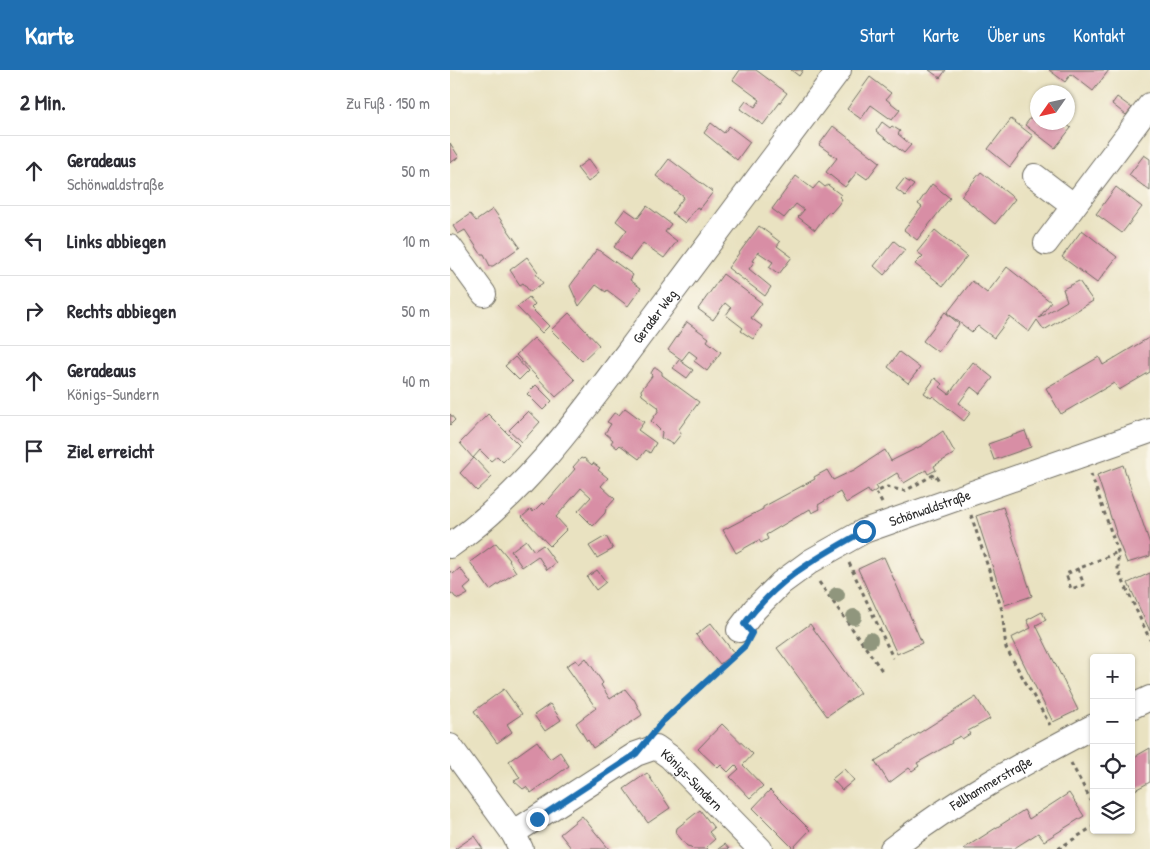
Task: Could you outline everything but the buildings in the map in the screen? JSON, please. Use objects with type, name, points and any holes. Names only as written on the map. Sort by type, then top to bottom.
[{"type":"street","name":"Gerader Weg","points":[[450,546],[477,526],[542,463],[601,388],[839,70]]},
{"type":"street","points":[[1046,243],[1150,105]]},
{"type":"street","points":[[1036,176],[1074,205]]},
{"type":"street","points":[[450,247],[484,294]]},
{"type":"street","name":"Schönwaldstraße","points":[[741,627],[755,609],[781,583],[811,561],[864,531],[1150,431]]},
{"type":"street","points":[[1135,705],[1150,698]]},
{"type":"street","name":"Fellhammerstraße","points":[[892,849],[918,828],[993,780],[1065,752],[1090,730]]},
{"type":"street","points":[[450,746],[517,841]]},
{"type":"street","name":"Königs-Sundern","points":[[517,841],[636,754],[656,748],[670,757],[760,849]]},
{"type":"path","points":[[1090,472],[1118,552],[1118,570],[1150,640]]},
{"type":"path","points":[[970,512],[1002,610],[1006,648],[1090,799]]},
{"type":"path","points":[[1078,569],[1084,585],[1071,589],[1066,574],[1118,552]]},
{"type":"path","points":[[848,560],[893,658]]},
{"type":"path","points":[[818,581],[884,672]]},
{"type":"path","points":[[636,754],[662,722],[745,646],[752,633],[741,627]]},
{"type":"path","points":[[1058,849],[1090,829]]},
{"type":"route","points":[[537,819],[636,754],[662,722],[745,646],[752,633],[744,624],[755,609],[781,583],[811,561],[864,531]]}]
